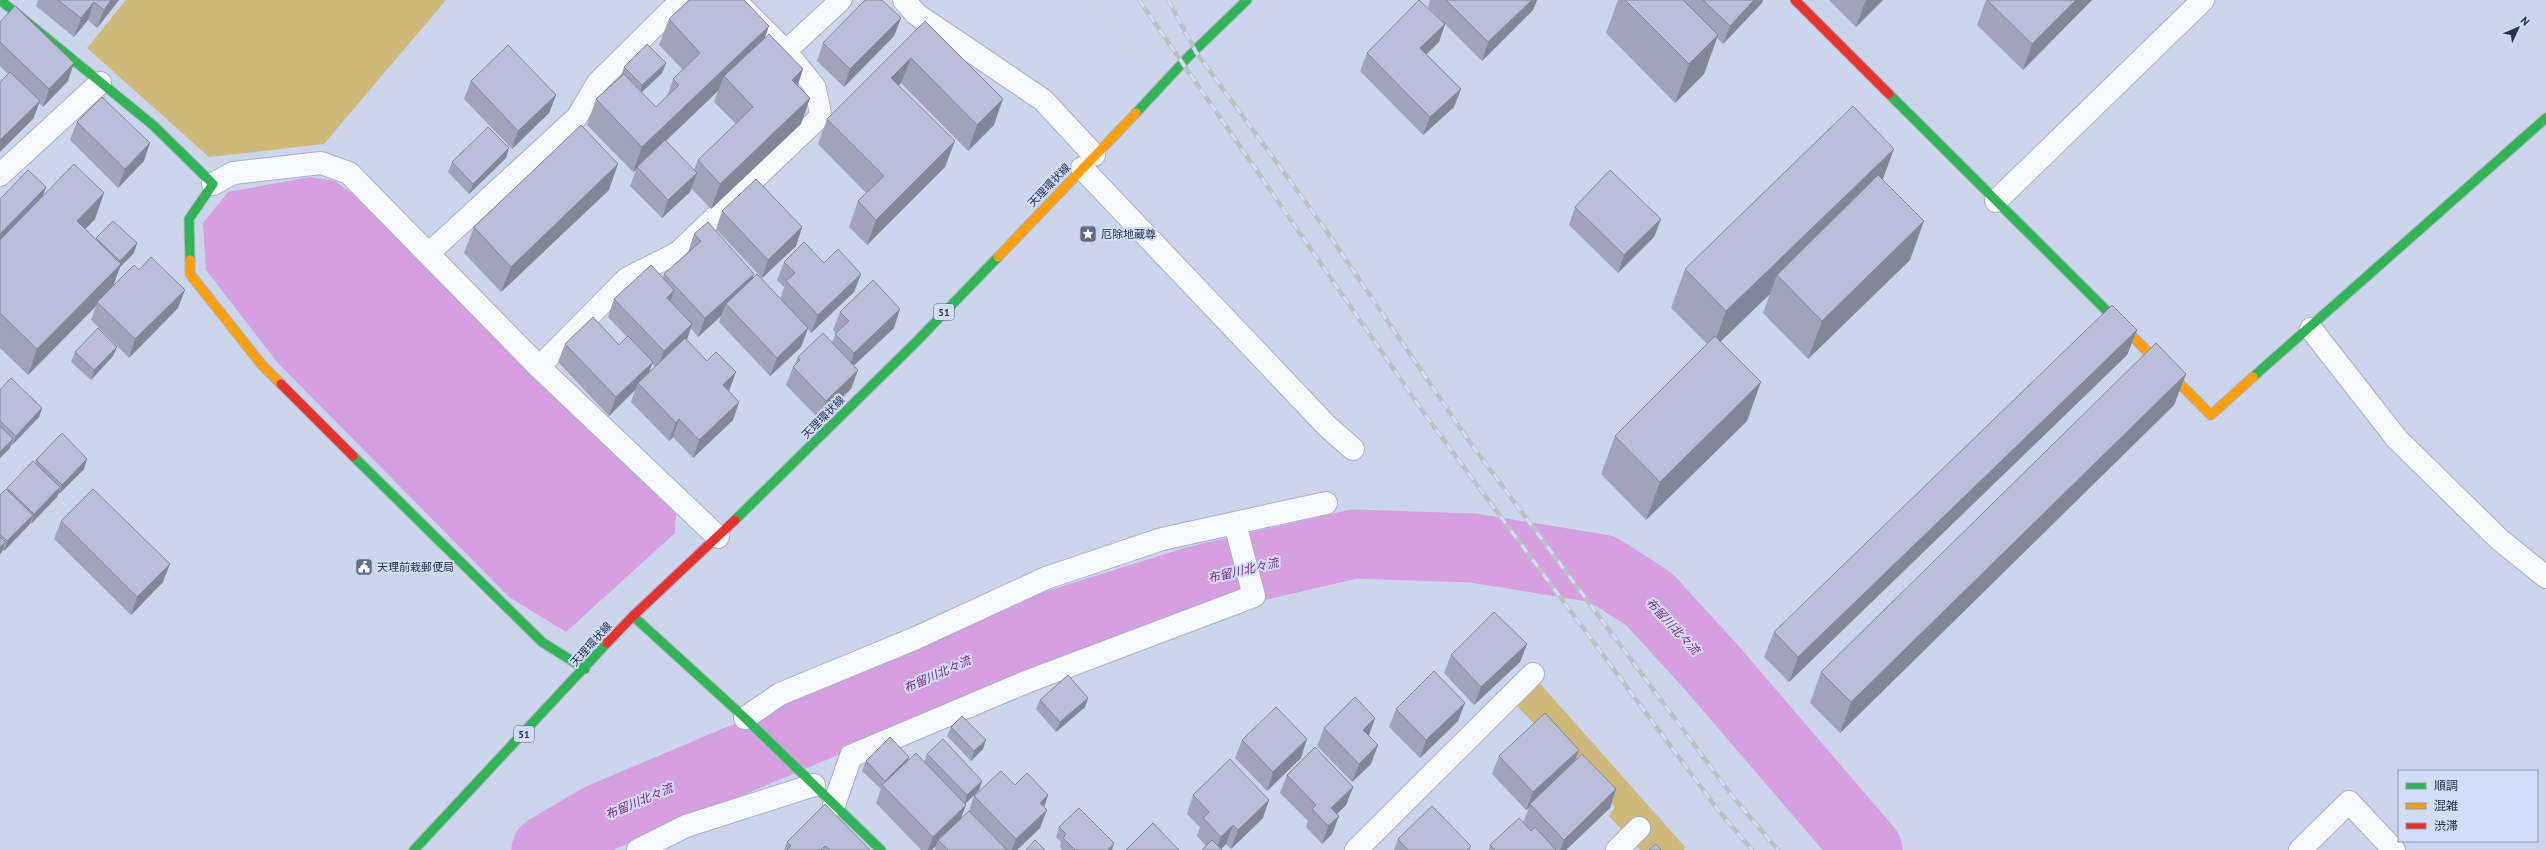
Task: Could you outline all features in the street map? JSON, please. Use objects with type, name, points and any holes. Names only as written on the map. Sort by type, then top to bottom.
[{"type":"street","points":[[0,0],[154,126],[213,184]]},
{"type":"street","points":[[904,0],[916,14],[1044,100],[1088,161],[1327,426],[1353,449]]},
{"type":"street","name":"天理環状線","points":[[414,850],[585,669],[632,616],[718,537],[915,343],[1088,161],[1158,90],[1181,63],[1196,52],[1247,0]]},
{"type":"street","points":[[1795,0],[2211,415],[2311,329],[2546,118]]},
{"type":"street","points":[[1996,201],[2203,0]]},
{"type":"street","points":[[0,175],[100,83]]},
{"type":"street","points":[[585,669],[542,642],[262,365],[190,274],[189,219],[213,184],[233,173],[321,163],[349,173],[540,366],[718,537]]},
{"type":"street","points":[[2311,329],[2397,439],[2500,540],[2546,578]]},
{"type":"street","points":[[745,718],[780,694],[916,638],[1046,578],[1162,539],[1326,503]]},
{"type":"street","points":[[834,805],[851,756],[1026,682],[1254,596],[1235,524]]},
{"type":"street","points":[[632,616],[745,718],[881,850]]},
{"type":"street","points":[[1356,850],[1533,674]]},
{"type":"street","points":[[638,850],[686,826],[810,782]]},
{"type":"street","points":[[2300,850],[2349,802],[2394,850]]},
{"type":"street","points":[[1617,850],[1639,828]]},
{"type":"lane","points":[[428,254],[577,117],[597,83],[681,0]]},
{"type":"lane","points":[[540,366],[627,278],[677,253],[821,116],[815,87],[786,51],[735,0]]},
{"type":"lane","points":[[786,51],[841,0]]},
{"type":"path","points":[[1096,0],[1158,90]]},
{"type":"shaded area","points":[[126,0],[446,0],[324,144],[209,157],[87,48]]},
{"type":"shaded area","points":[[310,177],[335,181],[362,201],[676,514],[675,533],[566,632],[509,597],[277,362],[206,270],[203,223],[228,192]]},
{"type":"shaded area","points":[[1536,679],[1685,847],[1684,850],[1640,850],[1609,816],[1615,807],[1512,701]]},
{"type":"building","points":[[58,0],[111,0],[104,10],[94,2],[81,18]]},
{"type":"building","points":[[689,0],[744,0],[769,26],[642,147],[596,99],[624,74],[656,107],[679,85],[673,79],[700,53],[669,19]]},
{"type":"building","points":[[865,0],[882,0],[901,18],[850,69],[823,43]]},
{"type":"building","points":[[1419,0],[1445,24],[1420,48],[1461,89],[1430,117],[1367,53]]},
{"type":"building","points":[[1446,0],[1532,0],[1488,42]]},
{"type":"building","points":[[1625,0],[1683,0],[1718,35],[1689,64]]},
{"type":"building","points":[[1703,0],[1754,0],[1730,26]]},
{"type":"building","points":[[1987,0],[2076,0],[2032,44]]},
{"type":"building","points":[[15,6],[74,63],[49,89],[0,42],[0,22]]},
{"type":"building","points":[[925,21],[1003,99],[977,125],[911,58],[891,78],[955,141],[876,220],[858,201],[884,176],[827,119]]},
{"type":"building","points":[[769,34],[803,69],[792,80],[810,98],[720,184],[698,160],[753,107],[724,76]]},
{"type":"building","points":[[647,44],[666,63],[642,85],[624,67]]},
{"type":"building","points":[[508,45],[556,95],[518,131],[471,81]]},
{"type":"building","points":[[10,72],[40,101],[0,140],[0,82]]},
{"type":"building","points":[[102,97],[150,143],[125,169],[77,122]]},
{"type":"building","points":[[1853,106],[1894,149],[1726,311],[1685,269]]},
{"type":"building","points":[[581,125],[618,164],[511,267],[474,227]]},
{"type":"building","points":[[488,127],[509,148],[473,184],[452,162]]},
{"type":"building","points":[[665,140],[697,173],[668,200],[637,167]]},
{"type":"building","points":[[74,164],[104,193],[77,221],[121,264],[37,349],[0,313],[0,240]]},
{"type":"building","points":[[28,170],[46,187],[0,234],[0,199]]},
{"type":"building","points":[[1610,170],[1661,219],[1624,255],[1575,207]]},
{"type":"building","points":[[1878,175],[1924,221],[1822,321],[1777,275]]},
{"type":"building","points":[[756,179],[802,227],[768,260],[722,211]]},
{"type":"building","points":[[113,221],[137,243],[120,261],[96,238]]},
{"type":"building","points":[[708,222],[754,274],[705,318],[664,274],[701,241],[694,234]]},
{"type":"building","points":[[804,242],[824,263],[838,249],[861,274],[818,315],[786,281],[795,273],[784,262]]},
{"type":"building","points":[[151,257],[185,290],[135,339],[97,302],[134,265],[139,270]]},
{"type":"building","points":[[651,265],[674,290],[667,298],[692,324],[664,351],[614,299]]},
{"type":"building","points":[[757,274],[808,328],[777,358],[726,304]]},
{"type":"building","points":[[873,280],[900,309],[854,353],[835,334],[849,321],[840,312]]},
{"type":"building","points":[[2112,305],[2137,330],[1798,657],[1774,632]]},
{"type":"building","points":[[593,317],[619,345],[628,336],[653,362],[616,397],[565,344]]},
{"type":"building","points":[[98,328],[117,347],[94,370],[75,352]]},
{"type":"building","points":[[823,333],[858,370],[826,401],[793,367],[800,360],[798,357]]},
{"type":"building","points":[[1715,336],[1761,382],[1660,482],[1615,436]]},
{"type":"building","points":[[685,338],[707,361],[716,352],[736,372],[723,385],[739,402],[699,440],[679,419],[676,423],[638,383]]},
{"type":"building","points":[[2156,343],[2186,374],[1851,702],[1821,672]]},
{"type":"building","points":[[11,378],[42,408],[16,436],[0,421],[0,390]]},
{"type":"building","points":[[0,426],[13,439],[0,452]]},
{"type":"building","points":[[62,433],[87,459],[62,485],[36,460]]},
{"type":"building","points":[[33,461],[60,487],[34,514],[7,488]]},
{"type":"building","points":[[6,489],[33,515],[7,541],[0,534],[0,495]]},
{"type":"building","points":[[93,489],[170,564],[137,597],[61,521]]},
{"type":"building","points":[[0,537],[5,542],[0,548]]},
{"type":"building","points":[[1494,612],[1527,644],[1481,687],[1451,655]]},
{"type":"building","points":[[1434,671],[1465,703],[1426,740],[1396,709]]},
{"type":"building","points":[[1068,675],[1088,698],[1060,722],[1040,700]]},
{"type":"building","points":[[1355,697],[1375,718],[1363,730],[1378,745],[1359,764],[1324,728]]},
{"type":"building","points":[[1276,707],[1307,739],[1273,772],[1242,740]]},
{"type":"building","points":[[1545,713],[1579,750],[1533,792],[1499,756]]},
{"type":"building","points":[[962,716],[986,740],[974,751],[951,727]]},
{"type":"building","points":[[890,737],[909,757],[885,781],[866,761]]},
{"type":"building","points":[[943,739],[982,781],[967,795],[927,754]]},
{"type":"building","points":[[1315,747],[1353,787],[1331,808],[1339,816],[1328,826],[1312,809],[1316,805],[1287,775]]},
{"type":"building","points":[[916,753],[966,805],[933,837],[882,785]]},
{"type":"building","points":[[1582,754],[1616,789],[1564,840],[1530,804]]},
{"type":"building","points":[[1230,759],[1269,800],[1238,830],[1233,825],[1221,837],[1203,818],[1209,812],[1193,795]]},
{"type":"building","points":[[1001,771],[1015,785],[1027,773],[1048,795],[1040,803],[1047,810],[1016,839],[974,796]]},
{"type":"building","points":[[825,804],[870,850],[830,850],[825,846],[821,850],[787,850],[791,846],[787,842]]},
{"type":"building","points":[[1432,806],[1471,846],[1467,850],[1408,850],[1398,839]]},
{"type":"building","points":[[1079,808],[1114,843],[1108,850],[1075,850],[1063,838],[1066,834],[1059,827]]},
{"type":"building","points":[[969,811],[1006,850],[948,850],[938,840]]},
{"type":"building","points":[[1519,818],[1531,831],[1535,827],[1556,850],[1495,850],[1490,845]]},
{"type":"building","points":[[1153,823],[1179,850],[1126,850]]},
{"type":"building","points":[[1035,840],[1045,850],[1026,850]]},
{"type":"building","points":[[1212,840],[1222,850],[1202,850]]},
{"type":"building","points":[[1656,844],[1661,850],[1649,850]]},
{"type":"waterway","name":"布留川北々流","points":[[546,850],[600,818],[832,720],[1029,633],[1198,580],[1354,544],[1473,548],[1602,569],[1649,599],[1712,668],[1868,850]]},
{"type":"railway","points":[[1139,0],[1426,416],[1718,810],[1752,850]]},
{"type":"railway","points":[[1168,0],[1196,52],[1323,226],[1469,441],[1733,797],[1778,850]]},
{"type":"traffic: fast","points":[[0,0],[154,126],[213,184],[189,219],[190,260]]},
{"type":"traffic: fast","points":[[1136,113],[1190,55],[1247,0]]},
{"type":"traffic: fast","points":[[1889,94],[2119,323]]},
{"type":"traffic: fast","points":[[2253,377],[2546,118]]},
{"type":"traffic: fast","points":[[735,520],[915,343],[998,257]]},
{"type":"traffic: fast","points":[[353,456],[542,642],[585,669]]},
{"type":"traffic: fast","points":[[633,616],[745,718],[881,850]]},
{"type":"traffic: fast","points":[[414,850],[607,643]]},
{"type":"traffic: slow","points":[[998,257],[1136,113]]},
{"type":"traffic: slow","points":[[190,260],[190,274],[262,365],[281,384]]},
{"type":"traffic: slow","points":[[2119,323],[2211,415],[2253,377]]},
{"type":"traffic: jam","points":[[1795,0],[1889,94]]},
{"type":"traffic: jam","points":[[281,384],[353,456]]},
{"type":"traffic: jam","points":[[607,643],[633,616],[735,520]]},
{"type":"place","name":"厄除地蔵尊","points":[[1088,234]]},
{"type":"place","name":"天理前栽郵便局","points":[[364,567]]}]
